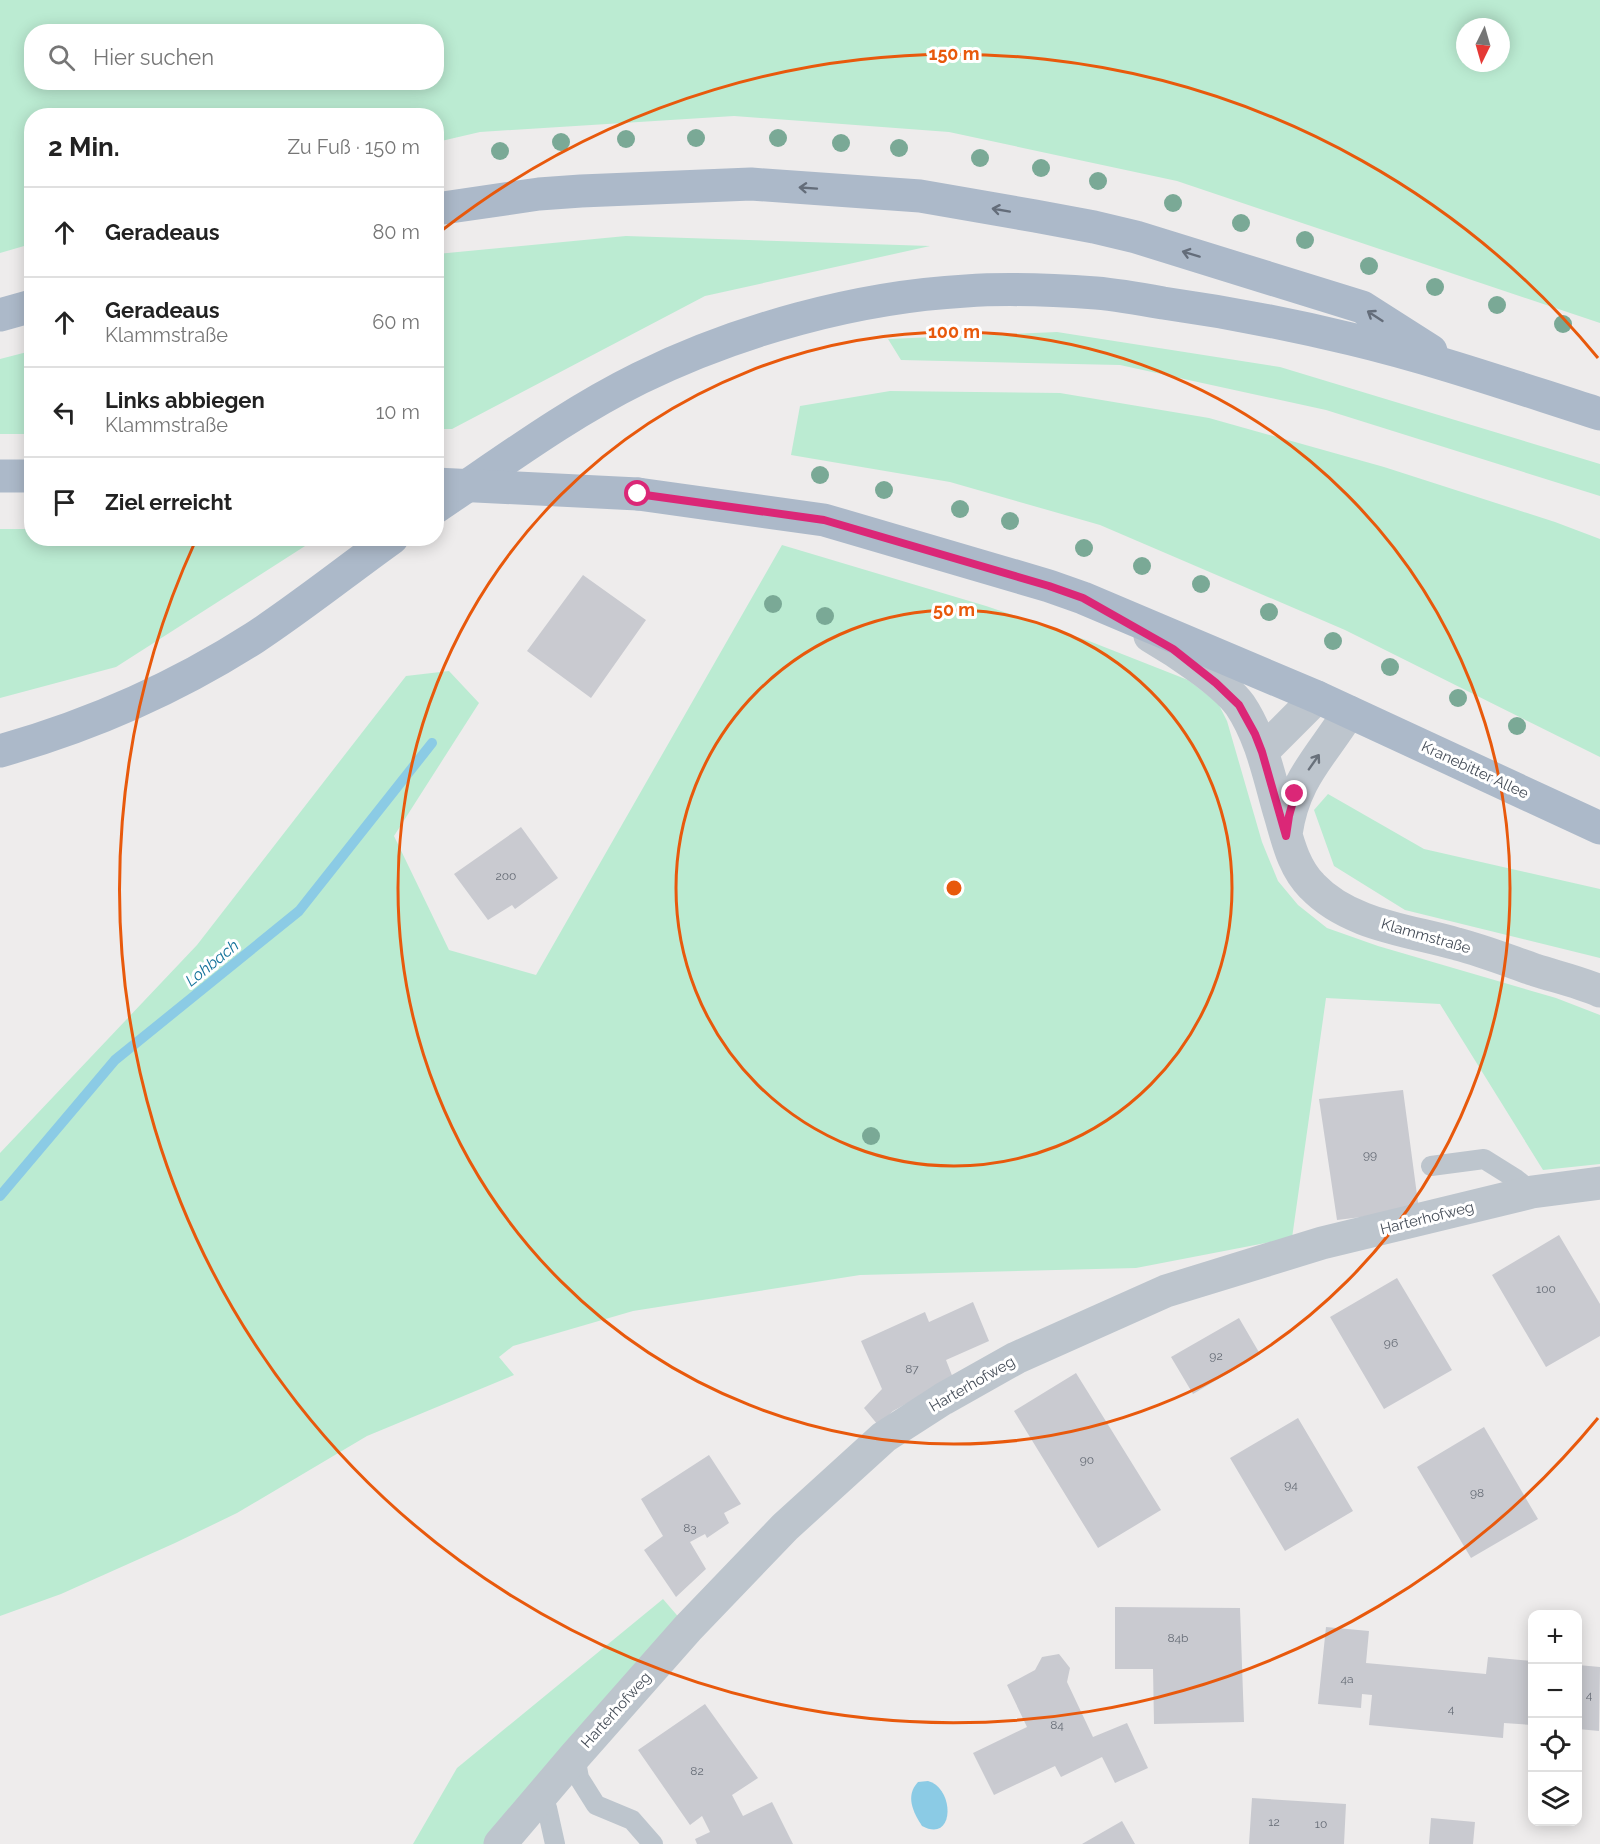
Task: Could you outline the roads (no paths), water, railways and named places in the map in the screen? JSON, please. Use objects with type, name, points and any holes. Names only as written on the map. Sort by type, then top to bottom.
[{"type":"main road","points":[[444,208],[581,191],[751,184],[909,195],[966,203],[1136,237],[1362,308],[1460,370]]},
{"type":"main road","points":[[444,502],[577,412],[641,378],[700,352],[771,327],[843,308],[966,291],[1023,290],[1098,293],[1227,313],[1353,340],[1460,370],[1600,414]]},
{"type":"main road","points":[[0,315],[24,308]]},
{"type":"main road","points":[[0,476],[24,476]]},
{"type":"main road","name":"Kranebitter Allee","points":[[444,484],[638,494],[824,520],[1049,586],[1083,598],[1317,697],[1600,828]]},
{"type":"main road","points":[[0,751],[66,731],[110,714],[214,662],[256,636],[381,546]]},
{"type":"street","name":"Klammstraße","points":[[1083,598],[1173,649],[1216,683],[1239,705],[1262,752],[1293,858],[1311,885],[1330,901],[1350,914],[1460,945],[1600,991]]},
{"type":"street","points":[[1262,752],[1317,697]]},
{"type":"street","points":[[1286,836],[1289,816],[1300,784],[1349,712]]},
{"type":"street","name":"Harterhofweg","points":[[500,1844],[688,1628],[785,1527],[884,1437],[943,1398],[1016,1358],[1166,1292],[1322,1243],[1532,1192],[1600,1184]]},
{"type":"lane","points":[[1431,1166],[1484,1159],[1532,1192]]},
{"type":"lane","points":[[575,1756],[579,1778],[596,1805],[632,1820],[653,1844]]},
{"type":"lane","points":[[542,1795],[555,1844]]},
{"type":"water","points":[[928,1781],[937,1786],[947,1803],[946,1822],[941,1828],[933,1830],[922,1826],[913,1810],[911,1798],[918,1782]]},
{"type":"waterway","name":"Lohbach","points":[[0,1196],[115,1060],[299,911],[432,743]]}]
